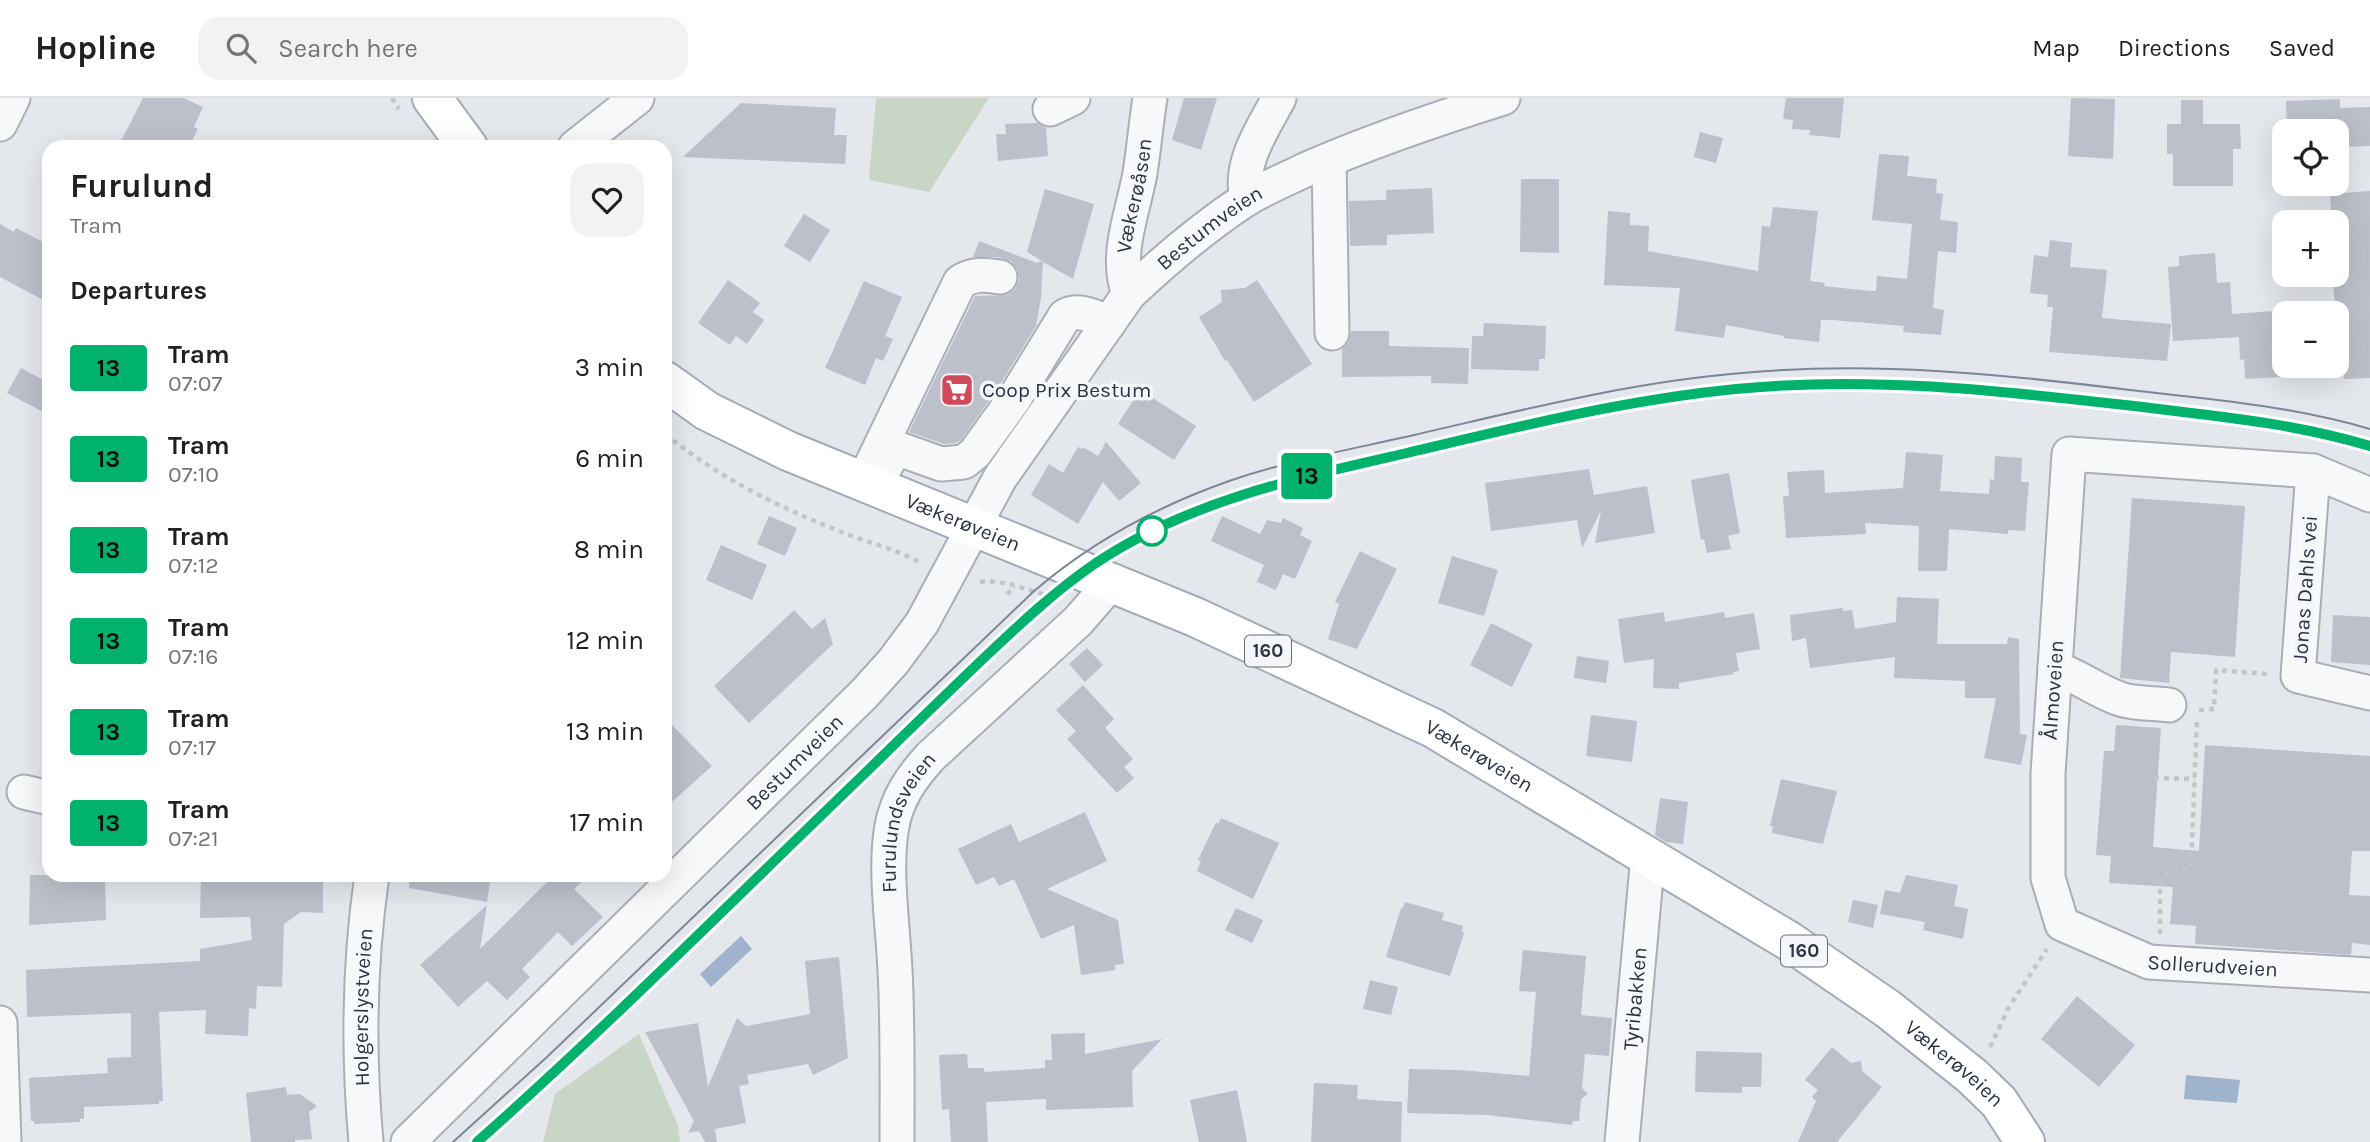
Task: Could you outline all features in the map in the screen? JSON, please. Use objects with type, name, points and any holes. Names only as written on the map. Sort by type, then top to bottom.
[{"type":"main road","points":[[432,98],[463,140]]},
{"type":"main road","name":"Vækerøveien","points":[[672,387],[726,420],[789,451],[973,527],[1100,596],[1195,617],[1433,728],[1789,941],[1888,1009],[1975,1079],[1999,1102],[2025,1142]]},
{"type":"street","points":[[0,124],[13,98]]},
{"type":"street","points":[[584,140],[637,98]]},
{"type":"street","name":"Vækerøåsen","points":[[1129,294],[1124,280],[1124,249],[1140,173],[1150,98]]},
{"type":"street","points":[[1247,199],[1244,186],[1249,159],[1279,98]]},
{"type":"street","name":"Bestumveien","points":[[408,1142],[864,694],[910,640],[1000,478],[1129,294],[1153,270],[1247,199],[1328,160],[1416,125],[1503,98]]},
{"type":"street","points":[[1328,160],[1332,333]]},
{"type":"street","points":[[869,485],[886,432],[960,282],[968,276],[978,274],[1000,277]]},
{"type":"street","points":[[869,485],[894,450],[900,449],[941,464],[964,462],[975,453],[1014,399],[1065,316],[1080,312],[1109,323]]},
{"type":"street","name":"Ålmoveien","points":[[2062,924],[2048,878],[2048,774],[2069,454],[2143,457],[2313,471]]},
{"type":"street","points":[[2313,471],[2370,495]]},
{"type":"street","name":"Jonas Dahls vei","points":[[2313,471],[2298,676],[2370,693]]},
{"type":"street","name":"Furulundsveien","points":[[897,1142],[896,1007],[889,855],[892,826],[900,799],[914,774],[930,757],[1100,596]]},
{"type":"street","points":[[2055,668],[2073,674],[2124,701],[2183,707]]},
{"type":"street","name":"Tyribakken","points":[[1622,1142],[1648,855]]},
{"type":"street","name":"Holgerslystveien","points":[[366,1142],[361,1007],[362,951],[371,882]]},
{"type":"street","name":"Sollerudveien","points":[[2062,924],[2148,962],[2370,975]]},
{"type":"street","points":[[0,1023],[4,1142]]},
{"type":"path","points":[[672,439],[708,467],[754,493],[816,522],[913,558],[948,575],[969,582],[991,580],[1015,586],[1100,596]]},
{"type":"path","points":[[1007,594],[1015,586]]},
{"type":"path","points":[[2160,963],[2160,884],[2163,876],[2170,872],[2181,868],[2191,869],[2195,779],[2183,707],[2214,709],[2216,670],[2298,676]]},
{"type":"path","points":[[2154,778],[2195,779]]},
{"type":"path","points":[[1975,1079],[2009,1007],[2062,924]]},
{"type":"green space","points":[[876,98],[989,98],[929,192],[869,180]]},
{"type":"green space","points":[[639,1034],[678,1126],[680,1142],[543,1142],[555,1094]]},
{"type":"water","points":[[741,936],[752,949],[711,987],[700,974]]},
{"type":"water","points":[[2186,1075],[2240,1080],[2237,1103],[2184,1099]]},
{"type":"building","points":[[143,98],[183,98],[203,107],[194,127],[198,129],[192,140],[122,140]]},
{"type":"building","points":[[1184,98],[1217,98],[1201,150],[1172,140]]},
{"type":"building","points":[[1786,98],[1844,98],[1840,138],[1809,135],[1810,130],[1792,129],[1793,120],[1783,119]]},
{"type":"building","points":[[2071,98],[2115,99],[2113,159],[2068,156]]},
{"type":"building","points":[[2340,99],[2340,108],[2370,107],[2370,146],[2349,147],[2349,119],[2287,119],[2286,101]]},
{"type":"building","points":[[2181,100],[2203,100],[2203,124],[2240,124],[2241,149],[2233,149],[2233,186],[2173,186],[2173,154],[2167,154],[2167,124],[2181,124]]},
{"type":"building","points":[[741,103],[836,108],[834,135],[847,135],[845,164],[683,157]]},
{"type":"building","points":[[1037,123],[1046,128],[1048,156],[998,161],[996,134],[1006,134],[1005,124]]},
{"type":"building","points":[[1700,132],[1723,138],[1716,163],[1694,157]]},
{"type":"building","points":[[1879,154],[1909,156],[1907,176],[1937,179],[1936,193],[1943,194],[1940,220],[1958,222],[1956,253],[1938,251],[1933,308],[1944,310],[1941,335],[1903,332],[1904,326],[1832,320],[1821,320],[1819,342],[1784,338],[1726,325],[1724,338],[1675,331],[1680,288],[1604,285],[1608,211],[1630,213],[1630,225],[1649,226],[1648,251],[1758,271],[1762,226],[1770,227],[1773,207],[1818,211],[1810,281],[1825,283],[1824,286],[1876,291],[1877,276],[1907,279],[1912,224],[1872,220]]},
{"type":"building","points":[[1521,179],[1559,179],[1559,253],[1520,252]]},
{"type":"building","points":[[1432,188],[1434,233],[1387,235],[1387,245],[1350,246],[1349,201],[1386,200],[1386,190]]},
{"type":"building","points":[[1045,189],[1094,204],[1073,279],[1043,262],[1036,326],[998,388],[961,440],[944,444],[909,432],[975,296],[1007,295],[1015,289],[1019,280],[1018,270],[1011,261],[997,257],[973,257],[979,241],[1037,263],[1042,261],[1027,252]]},
{"type":"building","points":[[2370,191],[2370,378],[2344,379],[2349,378],[2349,301],[2335,301],[2333,287],[2349,287],[2349,210],[2331,210],[2330,196],[2349,196],[2349,193]]},
{"type":"building","points":[[804,214],[830,230],[810,262],[784,246]]},
{"type":"building","points":[[0,224],[14,232],[16,228],[42,241],[42,299],[0,277]]},
{"type":"building","points":[[2050,240],[2072,243],[2070,267],[2107,270],[2102,318],[2171,324],[2167,361],[2049,352],[2053,307],[2047,307],[2048,295],[2030,293],[2034,255],[2048,257]]},
{"type":"building","points":[[2215,253],[2217,283],[2230,282],[2232,314],[2272,311],[2272,378],[2245,379],[2244,359],[2240,360],[2239,337],[2173,341],[2168,267],[2179,266],[2179,256]]},
{"type":"building","points":[[728,280],[760,303],[753,312],[764,320],[747,344],[736,336],[730,345],[698,323]]},
{"type":"building","points":[[1257,280],[1312,364],[1254,402],[1199,317],[1222,302],[1221,290],[1245,288]]},
{"type":"building","points":[[864,281],[902,297],[885,336],[893,339],[883,361],[876,358],[865,385],[825,368]]},
{"type":"building","points":[[1484,323],[1546,326],[1545,359],[1539,359],[1539,371],[1471,369],[1472,336],[1483,336]]},
{"type":"building","points":[[1351,331],[1389,331],[1389,346],[1469,348],[1468,384],[1431,383],[1431,376],[1342,377],[1342,349],[1349,342]]},
{"type":"building","points":[[21,368],[42,379],[42,411],[7,393]]},
{"type":"building","points":[[1140,390],[1196,426],[1174,460],[1118,424]]},
{"type":"building","points":[[1106,442],[1141,483],[1119,501],[1103,482],[1078,524],[1031,495],[1049,464],[1063,473],[1078,447],[1098,456]]},
{"type":"building","points":[[1906,452],[1943,455],[1940,491],[1989,494],[1990,479],[1994,480],[1995,456],[2022,458],[2021,482],[2029,482],[2025,531],[2008,530],[2008,534],[1949,529],[1947,571],[1918,571],[1919,526],[1865,523],[1866,534],[1786,538],[1783,496],[1789,496],[1787,472],[1824,470],[1825,493],[1903,488]]},
{"type":"building","points":[[1589,469],[1594,495],[1647,486],[1655,533],[1595,543],[1601,511],[1582,548],[1577,520],[1491,531],[1485,483]]},
{"type":"building","points":[[1729,473],[1740,533],[1728,536],[1731,549],[1707,553],[1704,539],[1701,540],[1691,480]]},
{"type":"building","points":[[2132,498],[2245,506],[2235,657],[2171,652],[2169,683],[2120,678]]},
{"type":"building","points":[[769,516],[797,528],[785,556],[757,544]]},
{"type":"building","points":[[1222,516],[1260,534],[1267,520],[1281,523],[1283,518],[1303,528],[1300,535],[1312,541],[1295,579],[1283,574],[1276,590],[1257,582],[1264,565],[1211,541]]},
{"type":"building","points":[[721,545],[767,565],[752,600],[706,580]]},
{"type":"building","points":[[1360,551],[1397,569],[1357,649],[1328,639],[1339,604],[1335,602]]},
{"type":"building","points":[[1452,556],[1498,570],[1484,616],[1438,603]]},
{"type":"building","points":[[1897,597],[1939,599],[1937,644],[2007,644],[2008,637],[2019,639],[2020,734],[2027,735],[2021,765],[1984,758],[1996,698],[1965,698],[1965,681],[1894,678],[1895,657],[1810,668],[1806,638],[1792,641],[1790,615],[1843,608],[1843,611],[1852,610],[1855,629],[1896,622]]},
{"type":"building","points":[[794,610],[812,629],[825,618],[833,644],[749,723],[714,686]]},
{"type":"building","points":[[1664,612],[1665,622],[1724,612],[1725,618],[1754,613],[1760,649],[1736,653],[1739,671],[1733,672],[1734,674],[1679,683],[1679,689],[1653,688],[1654,659],[1624,663],[1618,619]]},
{"type":"building","points":[[2333,615],[2370,617],[2370,665],[2331,662]]},
{"type":"building","points":[[1491,623],[1533,644],[1512,687],[1470,665]]},
{"type":"building","points":[[1087,648],[1103,665],[1085,682],[1069,664]]},
{"type":"building","points":[[1577,656],[1609,661],[1606,683],[1574,678]]},
{"type":"building","points":[[1083,685],[1114,719],[1105,728],[1133,759],[1124,767],[1134,778],[1117,793],[1067,739],[1076,731],[1056,710]]},
{"type":"building","points":[[1591,715],[1637,721],[1632,762],[1586,756]]},
{"type":"building","points":[[672,725],[712,766],[672,802]]},
{"type":"building","points":[[2116,725],[2161,728],[2153,847],[2199,851],[2205,745],[2370,756],[2370,851],[2352,851],[2349,895],[2370,896],[2370,945],[2352,943],[2351,955],[2195,944],[2196,926],[2170,924],[2173,887],[2109,883],[2111,856],[2096,855],[2104,751],[2114,751]]},
{"type":"building","points":[[1781,779],[1837,791],[1823,844],[1772,833],[1773,826],[1770,826]]},
{"type":"building","points":[[1660,798],[1688,802],[1683,844],[1666,842],[1655,835]]},
{"type":"building","points":[[1085,812],[1107,861],[1047,889],[1118,920],[1124,964],[1115,965],[1115,970],[1081,975],[1074,925],[1041,939],[1014,879],[999,886],[994,877],[976,885],[958,849],[1011,824],[1019,842]]},
{"type":"building","points":[[1221,818],[1279,843],[1253,899],[1197,871],[1201,861],[1198,860],[1216,822],[1218,824]]},
{"type":"building","points":[[30,875],[42,875],[42,882],[105,882],[106,920],[29,925]]},
{"type":"building","points":[[1906,875],[1958,885],[1954,906],[1968,909],[1963,939],[1923,930],[1925,922],[1880,914],[1885,890],[1900,893]]},
{"type":"building","points":[[201,882],[323,882],[323,913],[301,912],[284,924],[282,987],[257,986],[256,1009],[249,1008],[248,1036],[205,1034],[206,1010],[159,1012],[163,1101],[159,1101],[159,1104],[84,1107],[84,1119],[80,1119],[80,1122],[34,1124],[34,1121],[31,1121],[29,1078],[108,1073],[107,1058],[131,1057],[131,1013],[27,1017],[26,970],[200,961],[200,949],[252,940],[250,917],[200,918]]},
{"type":"building","points":[[409,882],[490,882],[487,902],[409,888]]},
{"type":"building","points":[[547,882],[582,882],[574,889],[603,917],[572,946],[558,932],[522,969],[530,977],[507,1000],[487,981],[458,1007],[420,965],[487,905],[480,949]]},
{"type":"building","points":[[1853,900],[1878,905],[1873,928],[1848,922]]},
{"type":"building","points":[[1405,902],[1444,913],[1442,920],[1463,926],[1464,933],[1450,976],[1386,957]]},
{"type":"building","points":[[1236,908],[1263,920],[1252,943],[1225,930]]},
{"type":"building","points":[[1523,950],[1586,956],[1581,1015],[1612,1018],[1609,1056],[1585,1054],[1582,1088],[1588,1094],[1581,1099],[1579,1121],[1573,1121],[1572,1125],[1487,1115],[1407,1113],[1409,1069],[1529,1076],[1536,992],[1519,991]]},
{"type":"building","points":[[839,957],[848,1058],[813,1075],[808,1064],[747,1075],[749,1084],[739,1086],[746,1123],[715,1129],[717,1142],[705,1142],[699,1131],[688,1133],[694,1121],[645,1032],[698,1023],[708,1087],[737,1018],[746,1026],[810,1014],[805,961]]},
{"type":"building","points":[[1370,980],[1398,987],[1391,1015],[1363,1009]]},
{"type":"building","points":[[2077,996],[2135,1045],[2099,1087],[2041,1039]]},
{"type":"building","points":[[1085,1033],[1085,1054],[1162,1039],[1132,1071],[1133,1107],[1046,1110],[1046,1099],[986,1102],[988,1142],[951,1142],[949,1109],[942,1110],[939,1055],[967,1054],[968,1068],[984,1068],[984,1072],[1045,1068],[1045,1060],[1052,1060],[1051,1034]]},
{"type":"building","points":[[1832,1047],[1851,1063],[1861,1061],[1862,1071],[1882,1087],[1837,1142],[1798,1142],[1816,1101],[1812,1097],[1818,1090],[1805,1080]]},
{"type":"building","points":[[1696,1051],[1762,1053],[1761,1087],[1742,1087],[1742,1093],[1695,1092]]},
{"type":"building","points":[[1314,1083],[1358,1085],[1357,1099],[1402,1102],[1401,1142],[1311,1142]]},
{"type":"building","points":[[286,1087],[287,1095],[300,1094],[317,1106],[309,1112],[312,1139],[295,1142],[251,1142],[246,1093]]},
{"type":"building","points":[[1237,1090],[1247,1142],[1199,1142],[1190,1100]]},
{"type":"tram line","points":[[453,1142],[547,1057],[1033,592],[1102,541],[1153,513],[1205,490],[1299,461],[1577,398],[1700,377],[1791,370],[1888,369],[1985,374],[2251,404],[2311,414],[2370,429]]},
{"type":"tram line","name":"13","points":[[477,1142],[718,916],[1016,628],[1095,563],[1164,524],[1220,501],[1266,486],[1561,416],[1705,393],[1815,385],[1893,383],[2035,395],[2239,418],[2338,436],[2370,446]]},
{"type":"tram line","points":[[477,1142],[629,1002],[1008,633],[1093,565],[1166,524],[1205,508],[1244,494],[1325,472],[1570,415],[1694,394],[1785,385],[1882,384],[2028,394],[2248,420],[2310,431],[2370,446]]},
{"type":"place","name":"Coop Prix Bestum","points":[[957,390]]}]
